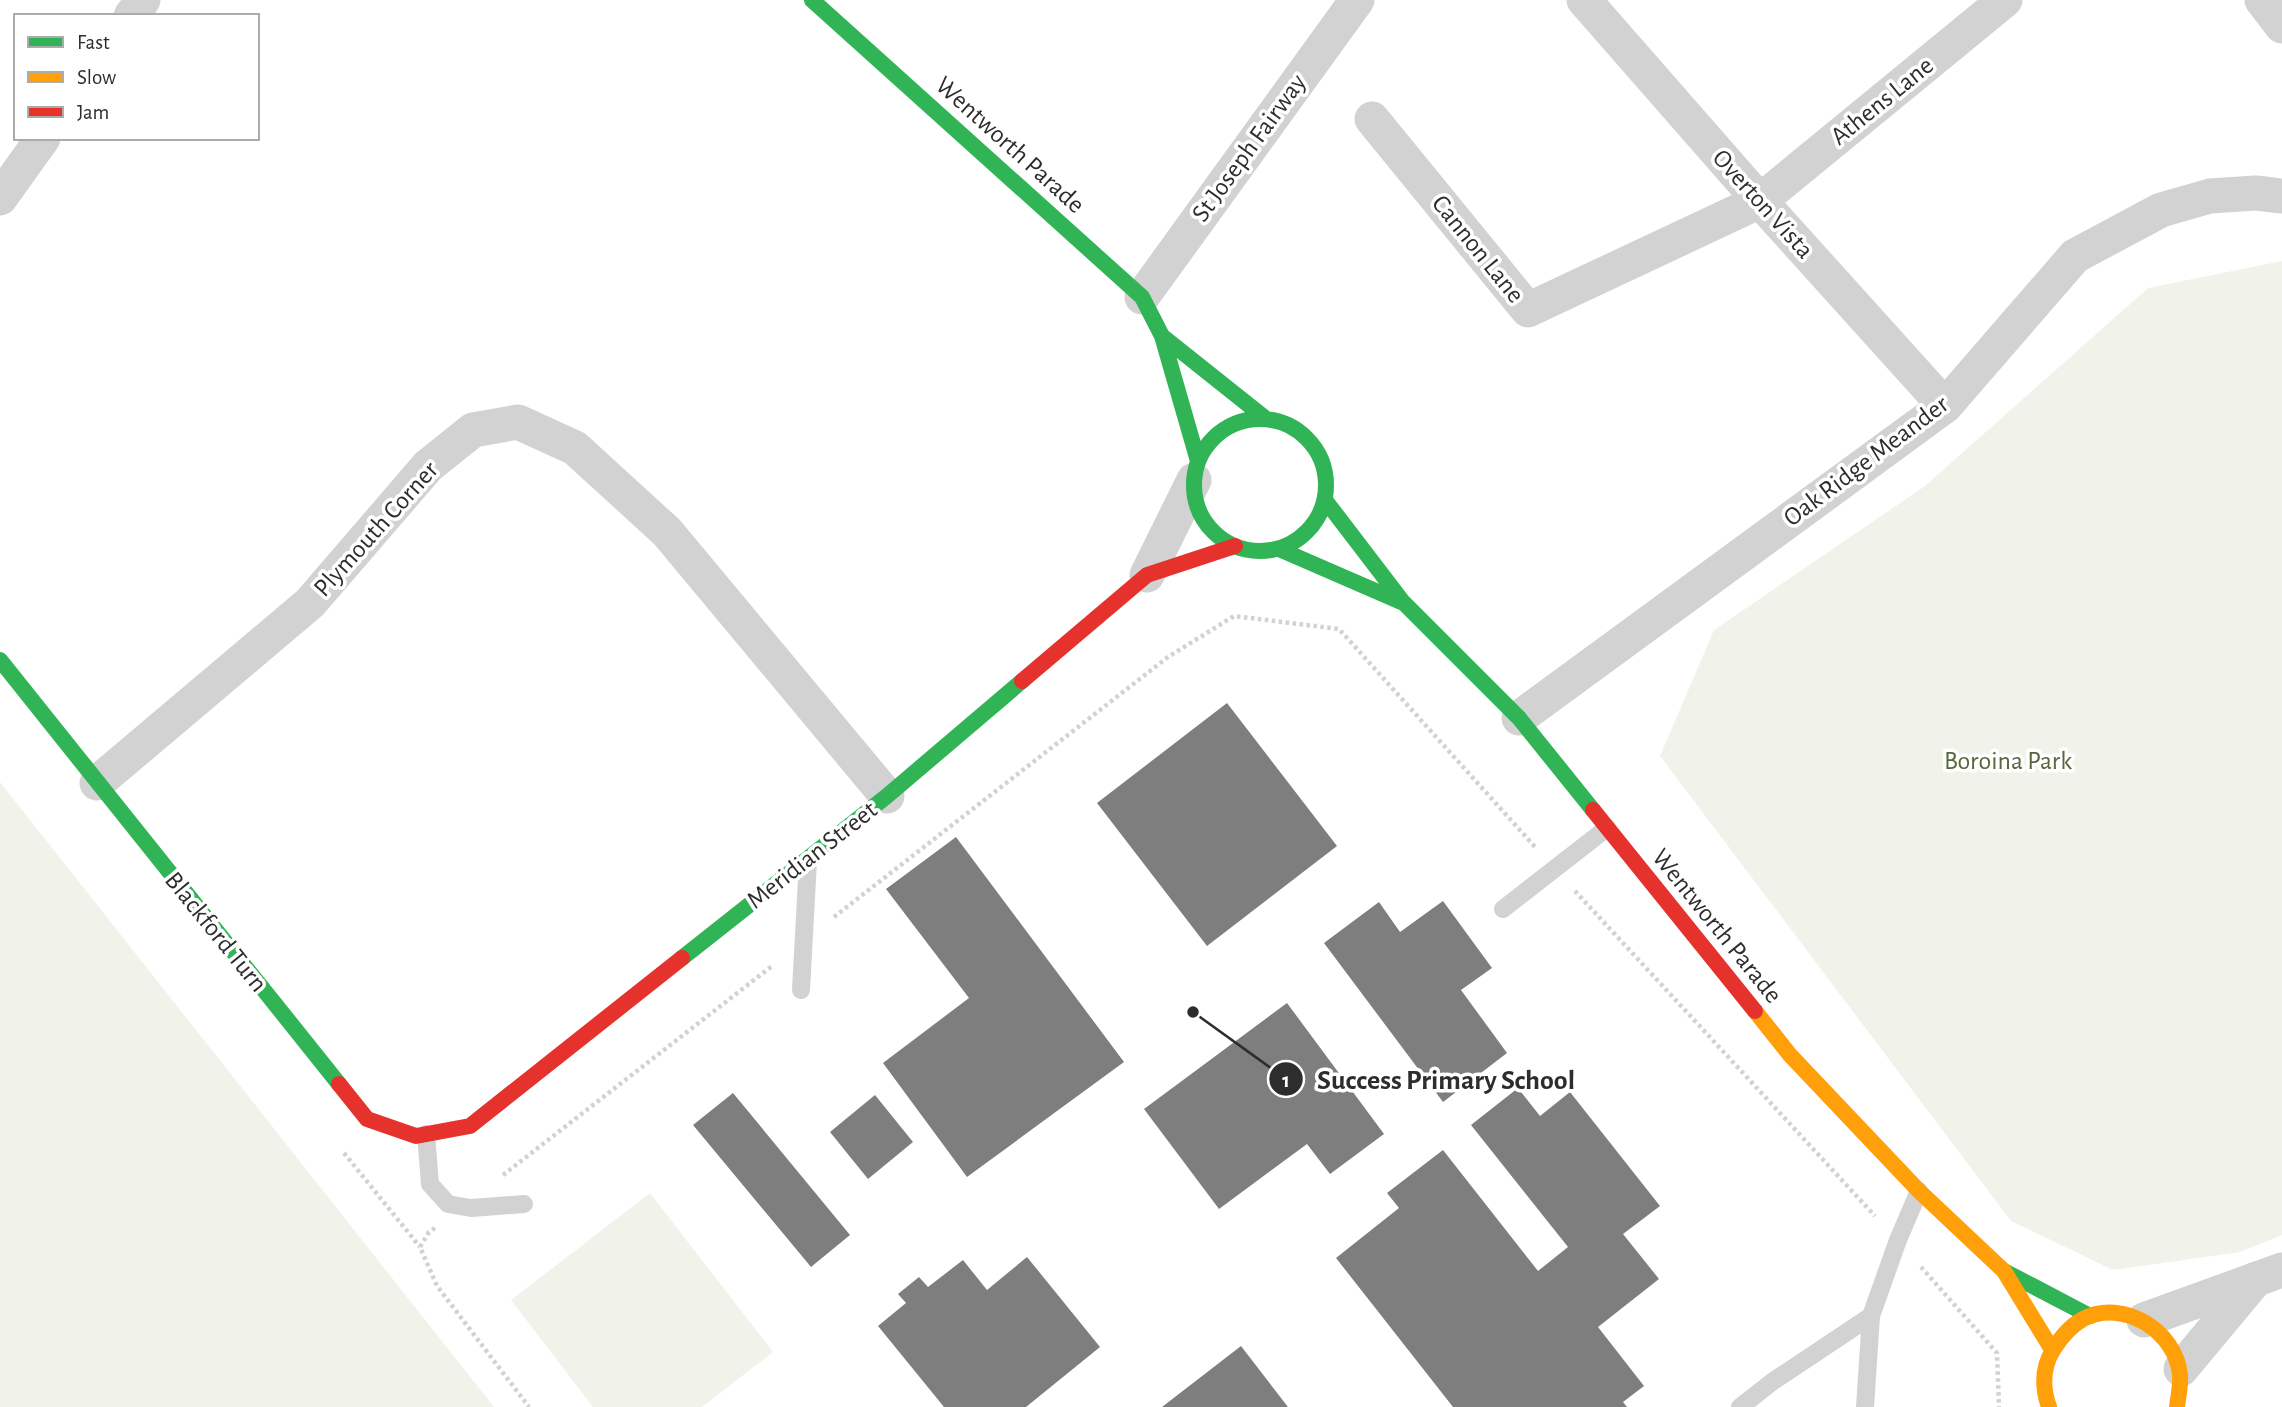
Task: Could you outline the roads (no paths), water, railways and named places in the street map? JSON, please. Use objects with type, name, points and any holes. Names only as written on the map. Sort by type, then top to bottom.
[{"type":"street","name":"Wentworth Parade","points":[[812,0],[1142,297],[1163,337],[1196,471]]},
{"type":"street","name":"St Joseph Fairway","points":[[1142,297],[1357,0]]},
{"type":"street","name":"Overton Vista","points":[[1584,0],[1945,406]]},
{"type":"street","name":"Athens Lane","points":[[1760,201],[2005,0]]},
{"type":"street","points":[[2262,0],[2282,26]]},
{"type":"street","name":"Cannon Lane","points":[[1372,120],[1528,310],[1760,201]]},
{"type":"street","points":[[0,198],[42,140]]},
{"type":"street","name":"Oak Ridge Meander","points":[[1519,718],[1945,406],[2075,256],[2161,210],[2210,196],[2256,193],[2282,196]]},
{"type":"street","name":"Wentworth Parade","points":[[1163,337],[1265,418]]},
{"type":"street","points":[[1265,418],[1287,424],[1306,437],[1320,456],[1326,477],[1325,500],[1315,521],[1300,538],[1279,549],[1257,551],[1235,546],[1215,533],[1203,518],[1196,500],[1196,471],[1207,444],[1222,431],[1242,421],[1265,418]]},
{"type":"street","name":"Plymouth Corner","points":[[96,783],[310,603],[428,466],[473,430],[518,422],[575,449],[667,532],[887,796]]},
{"type":"street","name":"Meridian Street","points":[[1147,575],[1196,471]]},
{"type":"street","name":"Wentworth Parade","points":[[1325,500],[1403,603],[1519,718],[1790,1055],[1919,1191],[2004,1271],[2051,1348]]},
{"type":"street","name":"Meridian Street","points":[[470,1126],[887,796],[1147,575],[1235,546]]},
{"type":"street","name":"Wentworth Parade","points":[[1279,549],[1403,603]]},
{"type":"street","name":"Blackford Turn","points":[[0,660],[367,1119],[416,1136],[470,1126]]},
{"type":"street","name":"Wentworth Parade","points":[[2004,1271],[2090,1316]]},
{"type":"street","points":[[2144,1320],[2269,1275]]},
{"type":"street","points":[[2180,1389],[2269,1275]]},
{"type":"street","points":[[2045,1404],[2045,1365],[2051,1348],[2061,1335],[2090,1316],[2127,1313],[2144,1320],[2161,1332],[2174,1349],[2180,1389],[2190,1407]]},
{"type":"lane","points":[[1503,909],[1607,828]]},
{"type":"lane","points":[[801,990],[808,859]]},
{"type":"lane","points":[[426,1134],[430,1184],[448,1204],[461,1207],[524,1204]]},
{"type":"lane","points":[[1865,1407],[1871,1316],[1919,1191]]},
{"type":"lane","points":[[1741,1407],[1772,1382],[1871,1316]]},
{"type":"place","name":"Success Primary School","points":[[1193,1012]]},
{"type":"park label","name":"Boroina Park","points":[[2008,761]]}]
